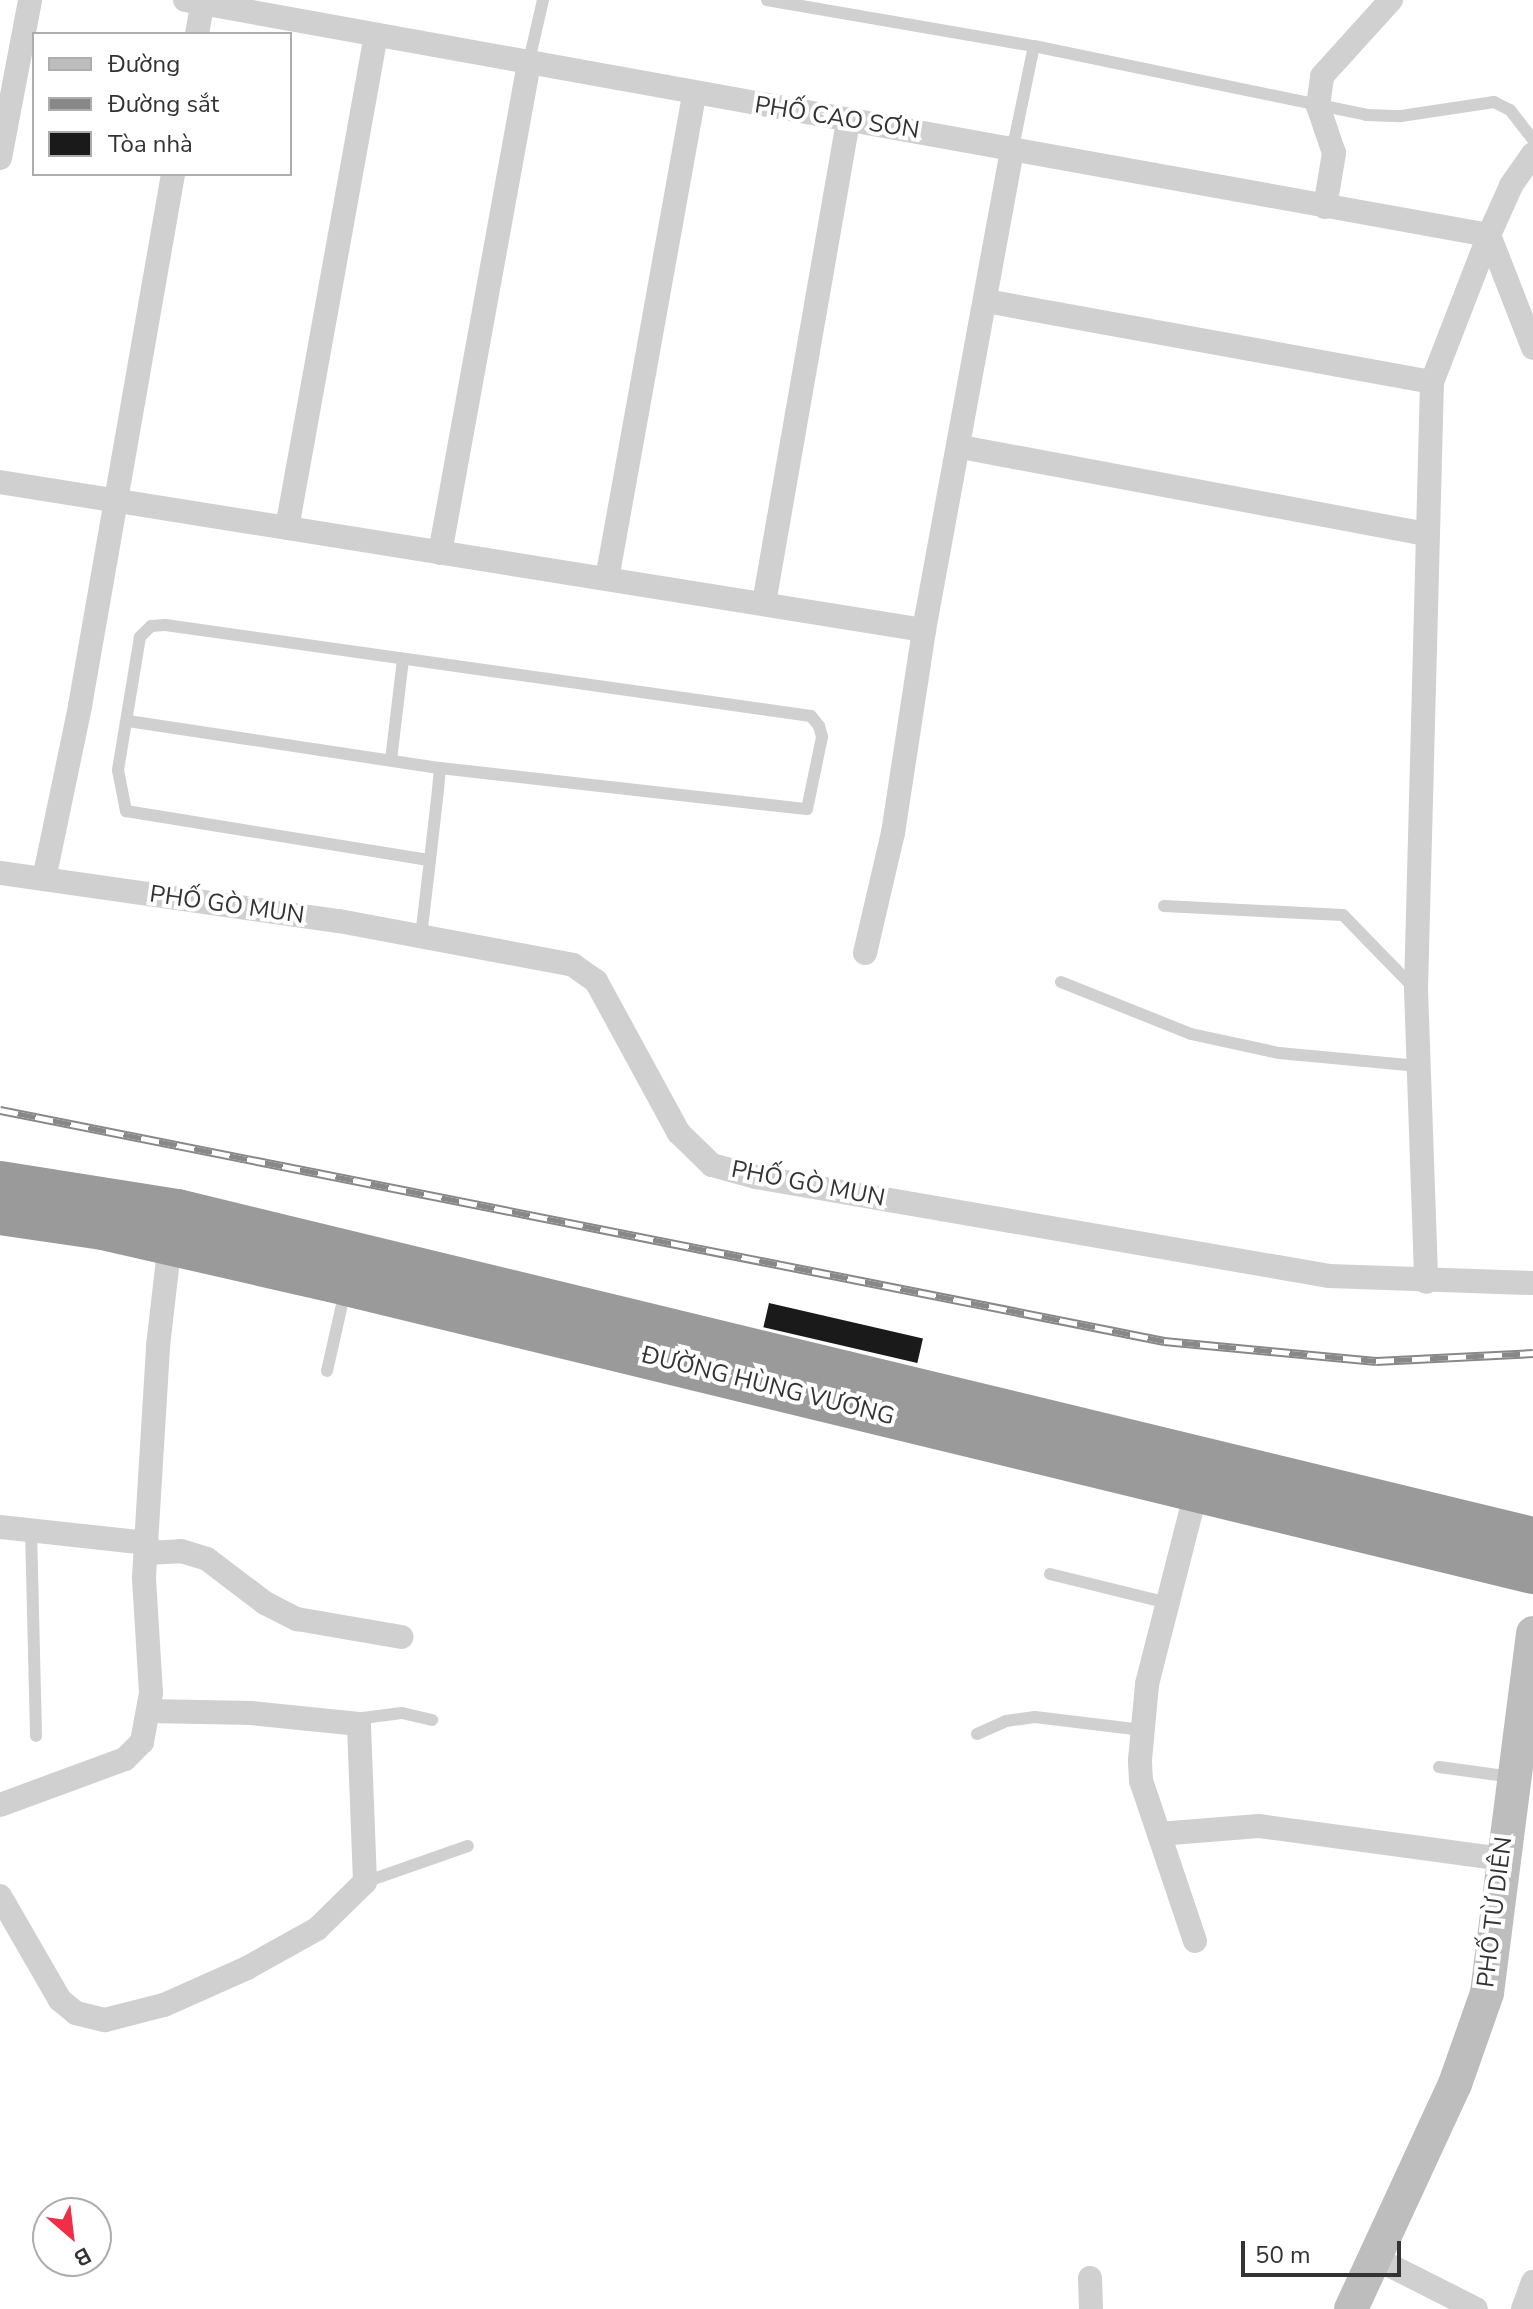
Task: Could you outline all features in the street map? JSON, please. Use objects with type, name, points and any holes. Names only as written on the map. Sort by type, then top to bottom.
[{"type":"highway","name":"ĐƯỜNG HÙNG VƯƠNG","points":[[0,1183],[177,1211],[1533,1539]]},
{"type":"highway","name":"ĐƯỜNG HÙNG VƯƠNG","points":[[0,1213],[170,1243],[347,1284],[1533,1572]]},
{"type":"street","points":[[0,158],[30,0]]},
{"type":"street","points":[[1325,207],[1334,153],[1318,106],[1322,76],[1391,0]]},
{"type":"street","points":[[197,1],[197,32]]},
{"type":"street","name":"PHỐ CAO SƠN","points":[[197,1],[529,61],[694,95],[1013,147],[1489,235]]},
{"type":"street","points":[[287,528],[376,35]]},
{"type":"street","points":[[440,553],[529,61]]},
{"type":"street","points":[[607,579],[694,95]]},
{"type":"street","points":[[764,603],[848,120]]},
{"type":"street","points":[[865,953],[893,833],[924,630],[961,447],[1013,147]]},
{"type":"street","points":[[1426,1282],[1416,989],[1424,534],[1432,382],[1489,235],[1511,186],[1533,154]]},
{"type":"street","points":[[44,879],[63,798],[173,176]]},
{"type":"street","points":[[1489,235],[1525,310],[1533,348]]},
{"type":"street","points":[[986,301],[1432,382]]},
{"type":"street","points":[[961,447],[1424,534]]},
{"type":"street","points":[[0,482],[924,630]]},
{"type":"street","name":"PHỐ GÒ MUN","points":[[0,873],[421,936],[587,972],[679,1133],[712,1165],[756,1177],[1329,1276],[1426,1282],[1533,1283]]},
{"type":"street","points":[[0,1805],[125,1759],[142,1742],[149,1711],[147,1548],[158,1346],[170,1243]]},
{"type":"street","points":[[1195,1941],[1141,1781],[1142,1730],[1168,1603],[1196,1492]]},
{"type":"street","points":[[0,1527],[181,1551],[207,1559],[265,1603],[297,1619],[401,1637]]},
{"type":"street","name":"PHỐ TỪ DIÊN","points":[[1351,2309],[1455,2084],[1487,1993],[1512,1777],[1533,1633]]},
{"type":"street","points":[[0,1896],[60,2000],[76,2013],[105,2020],[164,2005],[247,1968],[317,1929],[365,1882],[361,1732],[351,1719],[149,1711]]},
{"type":"street","points":[[1159,1834],[1259,1826],[1502,1859]]},
{"type":"street","points":[[1375,2258],[1476,2309]]},
{"type":"street","points":[[1090,2278],[1091,2309]]},
{"type":"street","points":[[1523,2309],[1533,2282]]},
{"type":"lane","points":[[529,61],[543,0]]},
{"type":"lane","points":[[767,0],[1034,46],[1318,106],[1401,116],[1494,102],[1510,110],[1533,139]]},
{"type":"lane","points":[[1013,147],[1034,46]]},
{"type":"lane","points":[[128,721],[440,768],[807,809],[822,737],[811,716],[151,626],[140,637],[118,770],[126,811],[430,860]]},
{"type":"lane","points":[[391,760],[403,659]]},
{"type":"lane","points":[[421,936],[440,768]]},
{"type":"lane","points":[[1164,906],[1343,915],[1416,989]]},
{"type":"lane","points":[[1061,982],[1191,1034],[1279,1053],[1418,1066]]},
{"type":"lane","points":[[327,1371],[347,1284]]},
{"type":"lane","points":[[31,1530],[36,1736]]},
{"type":"lane","points":[[1050,1574],[1168,1603]]},
{"type":"lane","points":[[351,1719],[402,1713],[432,1720]]},
{"type":"lane","points":[[977,1734],[1035,1717],[1142,1730]]},
{"type":"lane","points":[[1439,1767],[1512,1777]]},
{"type":"lane","points":[[365,1882],[468,1846]]},
{"type":"building","points":[[769,1303],[923,1339],[917,1363],[763,1327]]},
{"type":"railway","points":[[0,1110],[1164,1341],[1376,1361],[1533,1353]]}]
